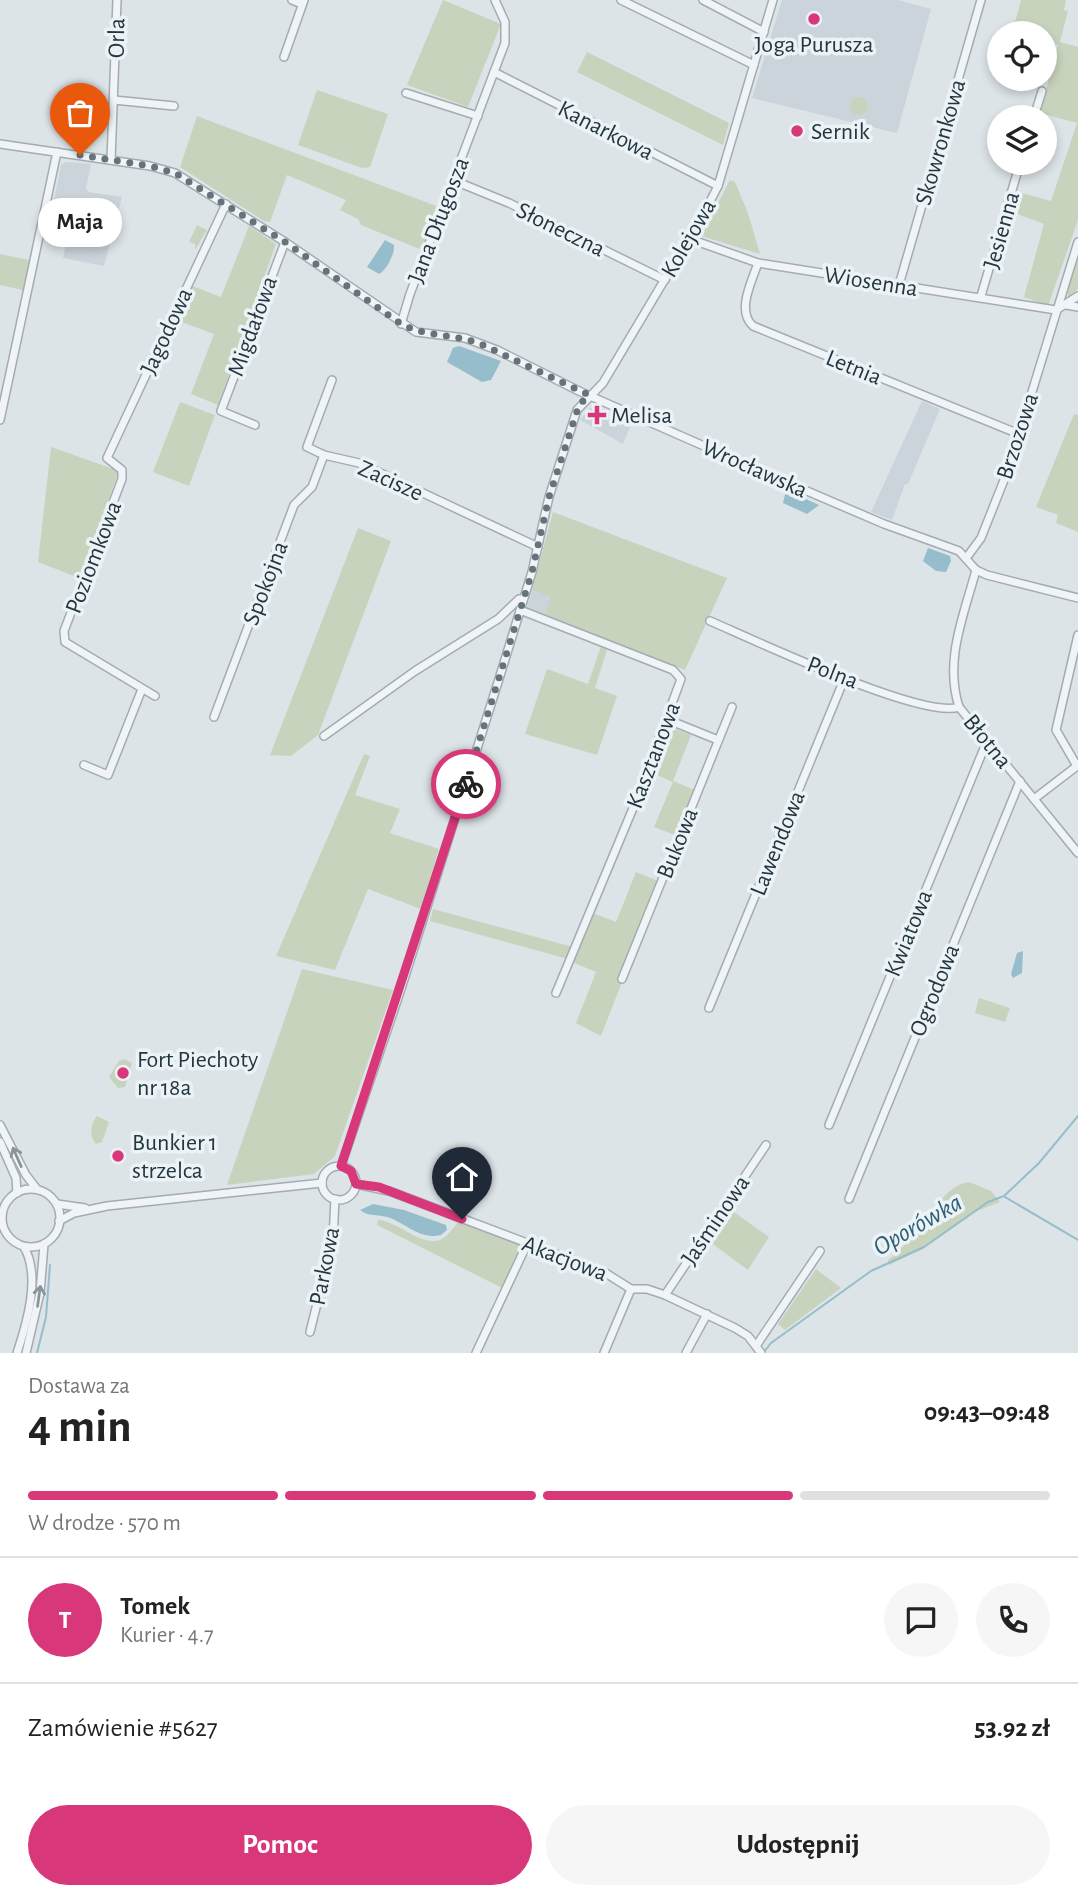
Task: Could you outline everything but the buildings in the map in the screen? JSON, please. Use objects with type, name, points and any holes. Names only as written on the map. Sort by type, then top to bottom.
[{"type":"street","name":"Orla","points":[[111,160],[117,0]]},
{"type":"street","points":[[284,57],[303,2],[292,0]]},
{"type":"street","name":"Jana Długosza","points":[[401,324],[410,293],[455,181],[507,35],[505,22],[495,0]]},
{"type":"street","points":[[621,0],[754,65]]},
{"type":"street","points":[[703,0],[764,32]]},
{"type":"street","name":"Kolejowa","points":[[589,395],[603,383],[690,239],[718,186],[773,0]]},
{"type":"street","name":"Skowronkowa","points":[[899,285],[981,0]]},
{"type":"street","name":"Kanarkowa","points":[[494,72],[718,186]]},
{"type":"street","points":[[1038,105],[1042,91]]},
{"type":"street","points":[[406,93],[478,116]]},
{"type":"street","points":[[114,100],[174,106]]},
{"type":"street","name":"Wrocławska","points":[[0,144],[111,160],[175,173],[285,242],[416,332],[465,338],[481,344],[589,395],[884,524],[959,551],[976,570]]},
{"type":"street","points":[[1,421],[57,152]]},
{"type":"street","name":"Jesienna","points":[[981,296],[1016,175]]},
{"type":"street","name":"Słoneczna","points":[[455,181],[509,203],[665,280]]},
{"type":"street","name":"Jagodowa","points":[[107,458],[226,204]]},
{"type":"street","name":"Wiosenna","points":[[690,239],[758,263],[981,296],[1056,310]]},
{"type":"street","name":"Migdałowa","points":[[255,425],[221,411],[285,242]]},
{"type":"street","name":"Brzozowa","points":[[967,558],[988,522],[1019,434],[1078,242]]},
{"type":"street","name":"Letnia","points":[[758,263],[744,308],[747,320],[753,326],[1019,434]]},
{"type":"street","points":[[1056,310],[1078,296]]},
{"type":"street","points":[[1066,305],[1078,307]]},
{"type":"street","points":[[324,455],[307,447],[332,380]]},
{"type":"street","points":[[341,1166],[405,977],[520,610],[549,497],[575,415],[579,405],[589,395]]},
{"type":"street","name":"Zacisze","points":[[324,455],[359,463],[538,547]]},
{"type":"street","name":"Spokojna","points":[[214,716],[295,505],[312,487],[324,455]]},
{"type":"street","name":"Poziomkowa","points":[[107,458],[122,470],[122,479],[64,637],[65,642],[155,696]]},
{"type":"street","points":[[976,570],[1078,598]]},
{"type":"street","name":"Błotna","points":[[976,570],[952,663],[953,686],[959,707],[1078,853]]},
{"type":"street","points":[[324,736],[415,671],[498,619],[519,599],[523,600]]},
{"type":"street","name":"Kasztanowa","points":[[520,610],[678,672],[680,684],[556,993]]},
{"type":"street","name":"Polna","points":[[710,621],[845,677],[929,705],[953,709],[959,707]]},
{"type":"street","points":[[1034,799],[1077,766],[1056,730],[1078,635]]},
{"type":"street","name":"Lawendowa","points":[[709,1008],[845,677]]},
{"type":"street","points":[[84,765],[108,775],[142,689]]},
{"type":"street","name":"Bukowa","points":[[622,979],[732,707]]},
{"type":"street","points":[[666,719],[718,740]]},
{"type":"street","name":"Kwiatowa","points":[[830,1125],[987,741]]},
{"type":"street","name":"Ogrodowa","points":[[849,1199],[1020,781]]},
{"type":"street","points":[[0,1125],[26,1175],[36,1188],[46,1192],[57,1205],[59,1221],[54,1233],[44,1244],[40,1293],[26,1353]]},
{"type":"street","points":[[0,1142],[16,1178],[17,1193]]},
{"type":"street","name":"Jaśminowa","points":[[664,1295],[766,1145]]},
{"type":"street","points":[[341,1166],[351,1171],[356,1184],[347,1198],[335,1199],[327,1195],[322,1183],[327,1171],[341,1166]]},
{"type":"street","points":[[57,1205],[93,1208],[322,1183]]},
{"type":"street","name":"Akacjowa","points":[[356,1184],[389,1191],[604,1272],[631,1289],[647,1289],[664,1295],[735,1328],[759,1351]]},
{"type":"street","points":[[36,1188],[17,1193],[2,1212],[2,1228],[14,1242],[24,1247],[44,1244]]},
{"type":"street","name":"Parkowa","points":[[310,1332],[333,1239],[335,1199]]},
{"type":"street","points":[[59,1221],[93,1208]]},
{"type":"street","points":[[475,1353],[527,1244]]},
{"type":"street","points":[[17,1353],[27,1315],[31,1276],[24,1247]]},
{"type":"street","points":[[759,1351],[820,1251]]},
{"type":"street","points":[[604,1353],[631,1289]]},
{"type":"street","points":[[687,1353],[707,1314]]},
{"type":"shaded area","points":[[782,0],[898,0],[931,9],[897,133],[752,98]]},
{"type":"shaded area","points":[[66,162],[91,164],[86,189],[89,192],[122,197],[104,266],[63,258],[68,235],[48,231],[61,165]]},
{"type":"shaded area","points":[[922,401],[940,409],[908,484],[905,484],[892,520],[871,512]]},
{"type":"shaded area","points":[[591,408],[630,427],[623,444],[580,420]]},
{"type":"shaded area","points":[[532,590],[550,597],[545,615],[527,608]]},
{"type":"green space","points":[[443,0],[501,24],[468,107],[407,85]]},
{"type":"green space","points":[[1021,0],[1066,0],[1064,10],[1068,11],[1060,42],[1078,47],[1078,220],[1048,306],[1024,297],[1044,224],[1012,212],[1018,192],[1051,201],[1077,123],[1057,118],[1057,105],[1042,105],[1046,91],[1057,91],[1057,21],[1015,21]]},
{"type":"green space","points":[[587,52],[729,123],[723,145],[577,72]]},
{"type":"green space","points":[[317,90],[388,114],[370,167],[362,168],[298,145]]},
{"type":"green space","points":[[859,97],[865,100],[868,106],[865,112],[859,115],[853,112],[850,106],[853,100]]},
{"type":"green space","points":[[197,116],[439,207],[422,250],[361,225],[358,219],[340,210],[346,200],[287,175],[270,222],[264,221],[180,167]]},
{"type":"green space","points":[[730,180],[735,182],[748,213],[760,254],[701,236]]},
{"type":"green space","points":[[197,225],[207,230],[195,250],[195,244],[189,242]]},
{"type":"green space","points":[[249,226],[276,244],[218,405],[191,394],[214,334],[176,320],[192,286],[221,297]]},
{"type":"green space","points":[[1078,252],[1078,289],[1068,297],[1067,285]]},
{"type":"green space","points":[[0,254],[29,260],[23,290],[0,285]]},
{"type":"green space","points":[[180,402],[215,415],[189,486],[153,472]]},
{"type":"green space","points":[[1074,414],[1078,415],[1078,532],[1056,523],[1058,515],[1036,507]]},
{"type":"green space","points":[[51,447],[119,471],[79,578],[38,562]]},
{"type":"green space","points":[[553,512],[727,578],[685,670],[545,615],[550,597],[532,590]]},
{"type":"green space","points":[[358,528],[391,541],[318,735],[291,756],[270,755]]},
{"type":"green space","points":[[601,646],[607,650],[595,688],[617,696],[597,755],[525,734],[547,669],[588,684]]},
{"type":"green space","points":[[672,728],[691,735],[673,781],[695,790],[677,836],[654,827],[673,782],[650,772],[666,730]]},
{"type":"green space","points":[[364,754],[370,756],[355,795],[400,809],[390,833],[439,849],[421,909],[368,889],[335,970],[276,956]]},
{"type":"green space","points":[[636,872],[658,881],[618,980],[622,982],[601,1036],[576,1023],[596,972],[572,962],[593,913],[616,922]]},
{"type":"green space","points":[[433,909],[573,947],[568,959],[430,921]]},
{"type":"green space","points":[[302,969],[393,990],[335,1156],[314,1174],[227,1185]]},
{"type":"green space","points":[[979,998],[1010,1008],[1005,1022],[975,1013]]},
{"type":"green space","points":[[125,1059],[132,1063],[125,1087],[118,1088],[109,1077],[119,1061]]},
{"type":"green space","points":[[97,1116],[109,1122],[102,1142],[96,1144],[91,1130]]},
{"type":"green space","points":[[969,1182],[991,1191],[1000,1202],[977,1211],[923,1249],[889,1265],[888,1260],[898,1252],[947,1193]]},
{"type":"green space","points":[[727,1207],[769,1237],[748,1270],[706,1239]]},
{"type":"green space","points":[[378,1220],[393,1224],[418,1237],[435,1241],[444,1238],[458,1222],[522,1246],[502,1288],[377,1225]]},
{"type":"green space","points":[[816,1269],[841,1288],[785,1330],[778,1324]]},
{"type":"water","points":[[385,240],[394,245],[394,248],[388,265],[379,274],[367,267]]},
{"type":"water","points":[[459,346],[501,361],[491,380],[482,382],[447,362],[453,348]]},
{"type":"water","points":[[786,490],[819,505],[807,514],[783,503]]},
{"type":"water","points":[[928,548],[950,556],[951,561],[946,572],[936,571],[923,561]]},
{"type":"water","points":[[1023,951],[1022,973],[1013,978],[1011,974],[1017,953]]},
{"type":"water","points":[[373,1204],[404,1210],[446,1225],[447,1230],[441,1235],[426,1235],[394,1220],[360,1210]]},
{"type":"waterway","name":"Oporówka","points":[[764,1352],[771,1343],[871,1271],[924,1247],[988,1202],[1004,1196],[1039,1163],[1078,1116]]},
{"type":"waterway","points":[[1005,1197],[1078,1240]]},
{"type":"waterway","points":[[37,1353],[46,1317],[50,1265]]},
{"type":"way so far","points":[[80,155],[150,166],[175,173],[285,242],[401,324],[416,332],[465,338],[497,350],[589,395],[579,405],[549,497],[532,572],[466,784]]},
{"type":"place","name":"Joga Purusza","points":[[814,19]]},
{"type":"place","name":"Sernik","points":[[797,131]]},
{"type":"place","name":"Maja","points":[[80,155]]},
{"type":"place","name":"Melisa","points":[[597,415]]},
{"type":"place","name":"Fort Piechoty nr 18a","points":[[123,1073]]},
{"type":"place","name":"Bunkier 1 strzelca","points":[[118,1156]]},
{"type":"route","points":[[462,1219],[379,1187],[356,1184],[351,1171],[341,1166],[466,784]]}]
